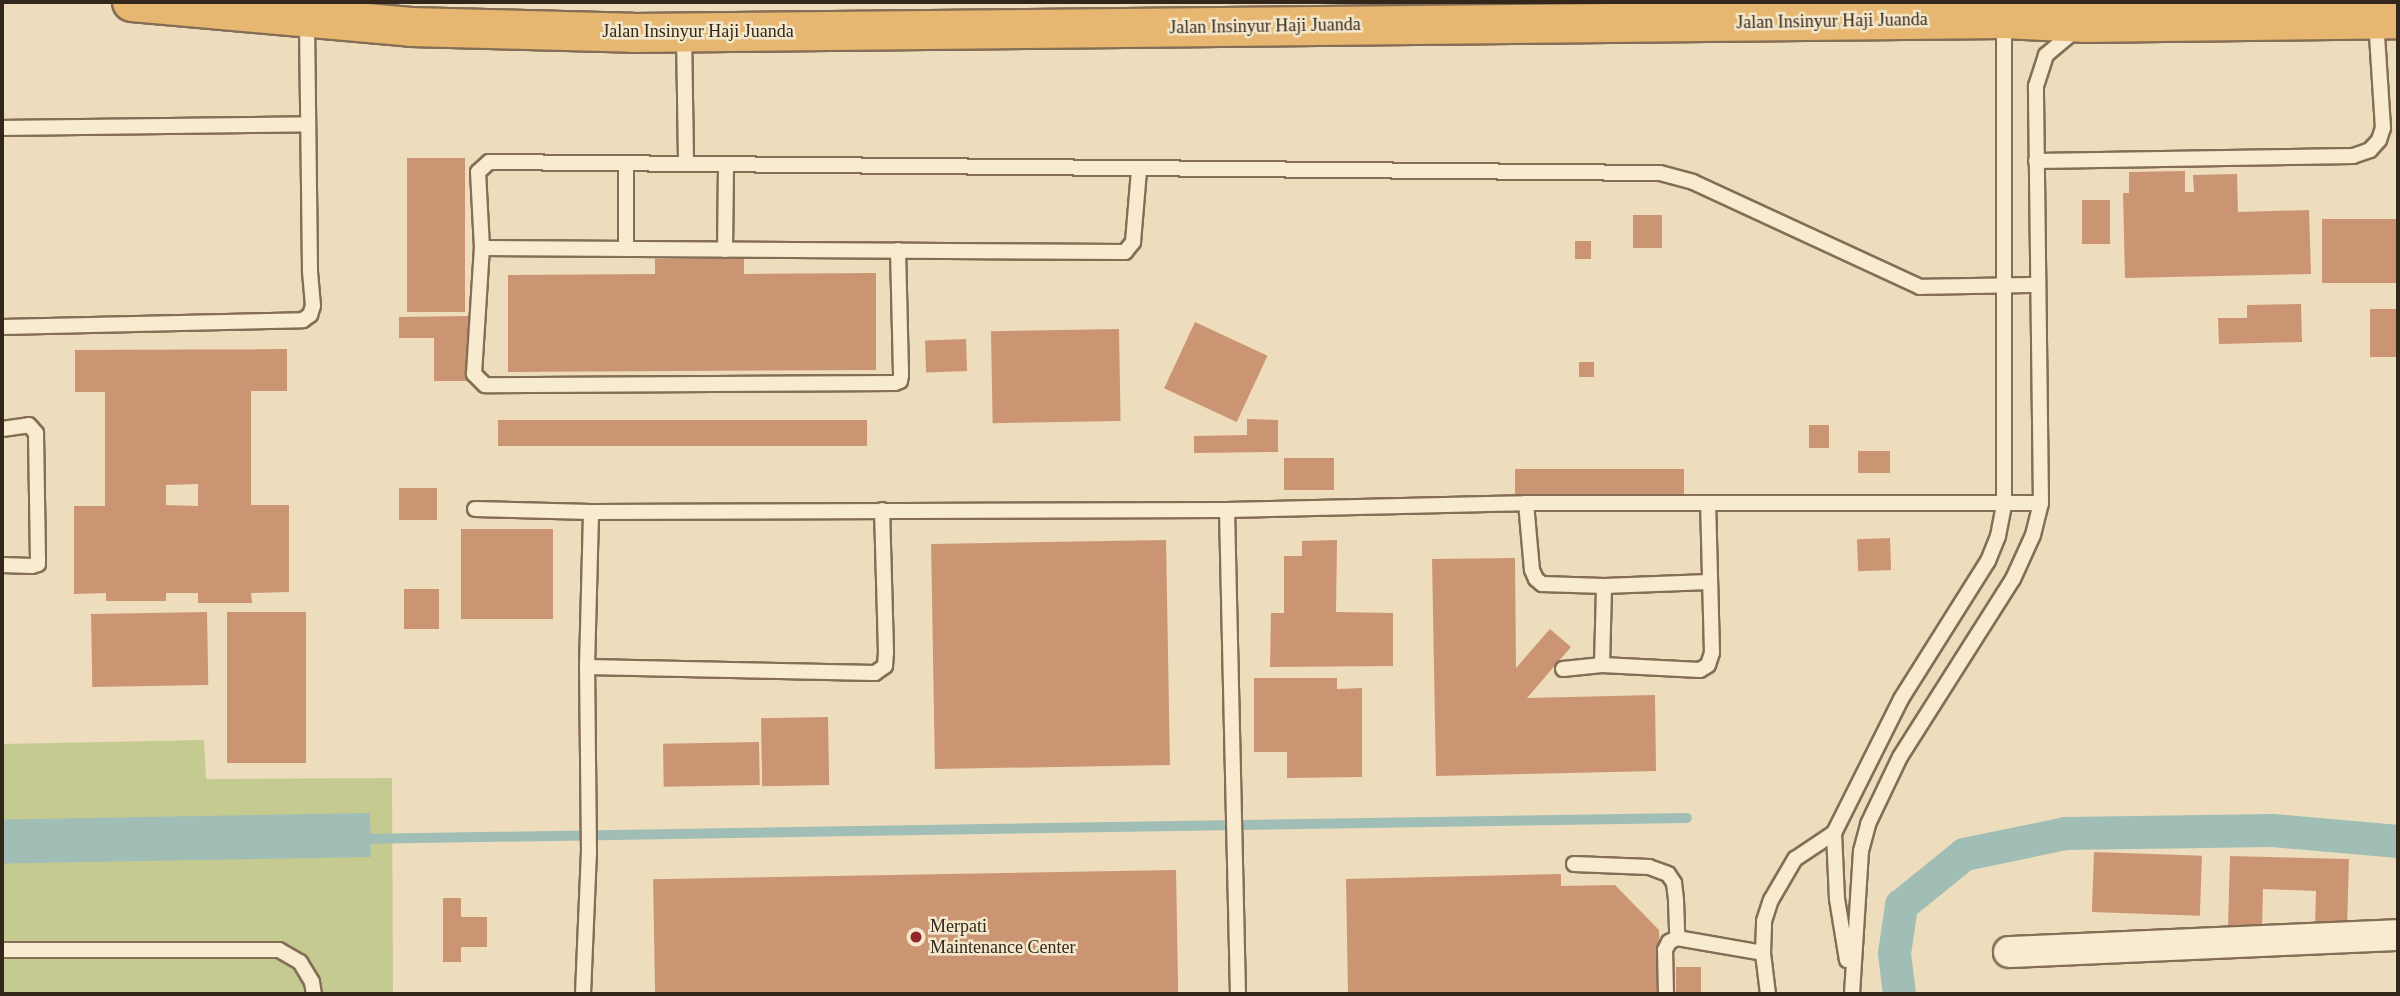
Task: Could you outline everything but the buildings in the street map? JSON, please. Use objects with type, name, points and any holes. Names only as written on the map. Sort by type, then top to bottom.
[{"type":"highway","name":"Jalan Insinyur Haji Juanda","points":[[132,2],[437,28],[684,32],[1193,14],[2004,19],[2086,23],[2387,19]]},
{"type":"street","points":[[2009,952],[2398,935]]},
{"type":"lane","points":[[2,327],[303,320],[310,315],[313,306],[307,17]]},
{"type":"lane","points":[[1768,994],[1762,953],[1764,921],[1784,876],[1796,859],[1834,833],[1901,699],[1988,561],[1998,536],[2004,504],[2004,19]]},
{"type":"lane","points":[[2036,161],[2353,156],[2370,150],[2379,140],[2383,128],[2387,19]]},
{"type":"lane","points":[[1851,988],[1861,851],[1868,824],[1900,757],[2013,579],[2033,535],[2041,503],[2036,86],[2046,55],[2086,23]]},
{"type":"lane","points":[[684,32],[686,164]]},
{"type":"lane","points":[[2,128],[308,124]]},
{"type":"lane","points":[[898,250],[901,375],[900,381],[895,383],[485,385],[474,374],[482,248],[478,172],[482,165],[489,162],[1660,173],[1693,183],[1920,287],[2037,285]]},
{"type":"lane","points":[[725,250],[726,164]]},
{"type":"lane","points":[[625,165],[626,249]]},
{"type":"lane","points":[[482,248],[1125,252],[1133,242],[1139,170]]},
{"type":"lane","points":[[2,429],[29,425],[36,433],[38,559],[38,564],[32,566],[2,565]]},
{"type":"lane","points":[[475,509],[591,512],[1227,510],[1526,503],[2041,503]]},
{"type":"lane","points":[[1526,503],[1532,570],[1542,584],[1604,586],[1709,582]]},
{"type":"lane","points":[[1563,669],[1602,665],[1700,670],[1708,665],[1712,653],[1708,503]]},
{"type":"lane","points":[[587,667],[875,673],[885,666],[882,510]]},
{"type":"lane","points":[[1227,510],[1238,994]]},
{"type":"lane","points":[[583,994],[589,853],[587,667],[591,512]]},
{"type":"lane","points":[[1602,665],[1604,586]]},
{"type":"lane","points":[[1834,833],[1837,899],[1851,988]]},
{"type":"lane","points":[[1574,864],[1649,867],[1668,874],[1674,883],[1677,938]]},
{"type":"lane","points":[[1666,994],[1665,950],[1668,942],[1677,938],[1762,953]]},
{"type":"lane","points":[[2,950],[279,950],[300,962],[312,982],[314,994]]},
{"type":"green space","points":[[204,740],[206,779],[392,778],[393,994],[2,994],[2,744]]},
{"type":"water","points":[[370,813],[371,857],[3,863],[2,819]]},
{"type":"waterway","points":[[359,839],[1687,818]]},
{"type":"waterway","points":[[1899,994],[1894,953],[1901,905],[1964,854],[2065,833],[2272,830],[2398,841]]},
{"type":"place","name":"Merpati Maintenance Center","points":[[916,937]]}]
